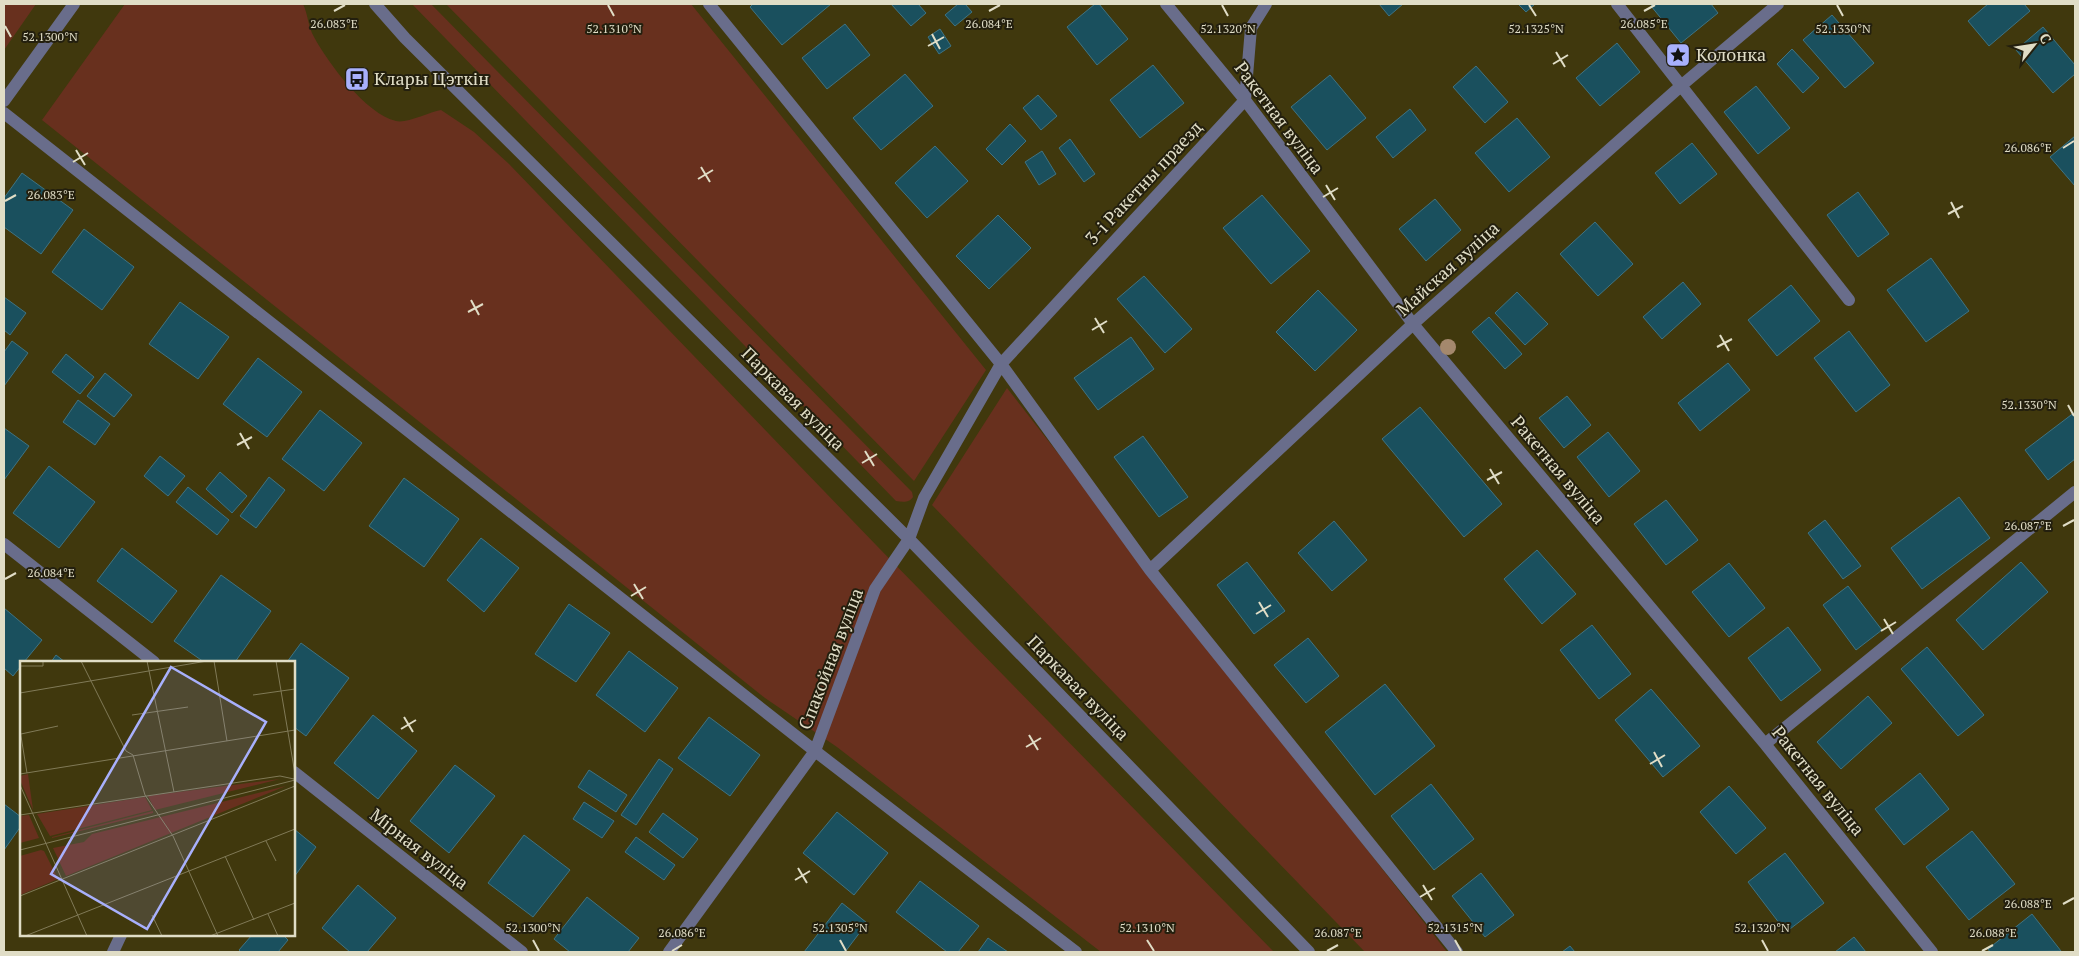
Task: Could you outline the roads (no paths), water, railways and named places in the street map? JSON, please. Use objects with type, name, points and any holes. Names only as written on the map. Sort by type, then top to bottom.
[{"type":"street","points":[[4,101],[74,4]]},
{"type":"street","name":"Паркавая вуліца","points":[[375,4],[405,38],[909,539],[1309,952]]},
{"type":"street","points":[[709,4],[1001,364],[1150,570],[1457,952]]},
{"type":"street","name":"Ракетная вуліца","points":[[1166,4],[1245,100],[1413,324],[1766,744],[1932,952]]},
{"type":"street","points":[[1245,100],[1251,28],[1266,4]]},
{"type":"street","points":[[1618,4],[1849,300]]},
{"type":"street","name":"Майская вуліца","points":[[1150,570],[1413,324],[1682,85],[1778,4]]},
{"type":"street","name":"3-і Ракетны праезд","points":[[1001,364],[1245,100]]},
{"type":"street","points":[[4,113],[815,751],[1076,952]]},
{"type":"street","name":"Спакойная вуліца","points":[[668,952],[815,751],[875,589],[909,539],[924,498],[1001,364]]},
{"type":"street","points":[[1766,744],[2075,492]]},
{"type":"street","points":[[4,544],[153,661]]},
{"type":"street","name":"Мірная вуліца","points":[[295,773],[522,952]]},
{"type":"street","points":[[113,952],[121,936]]},
{"type":"place","name":"Колонка","points":[[1678,55]]},
{"type":"place","name":"Клары Цэткін","points":[[357,79]]}]
